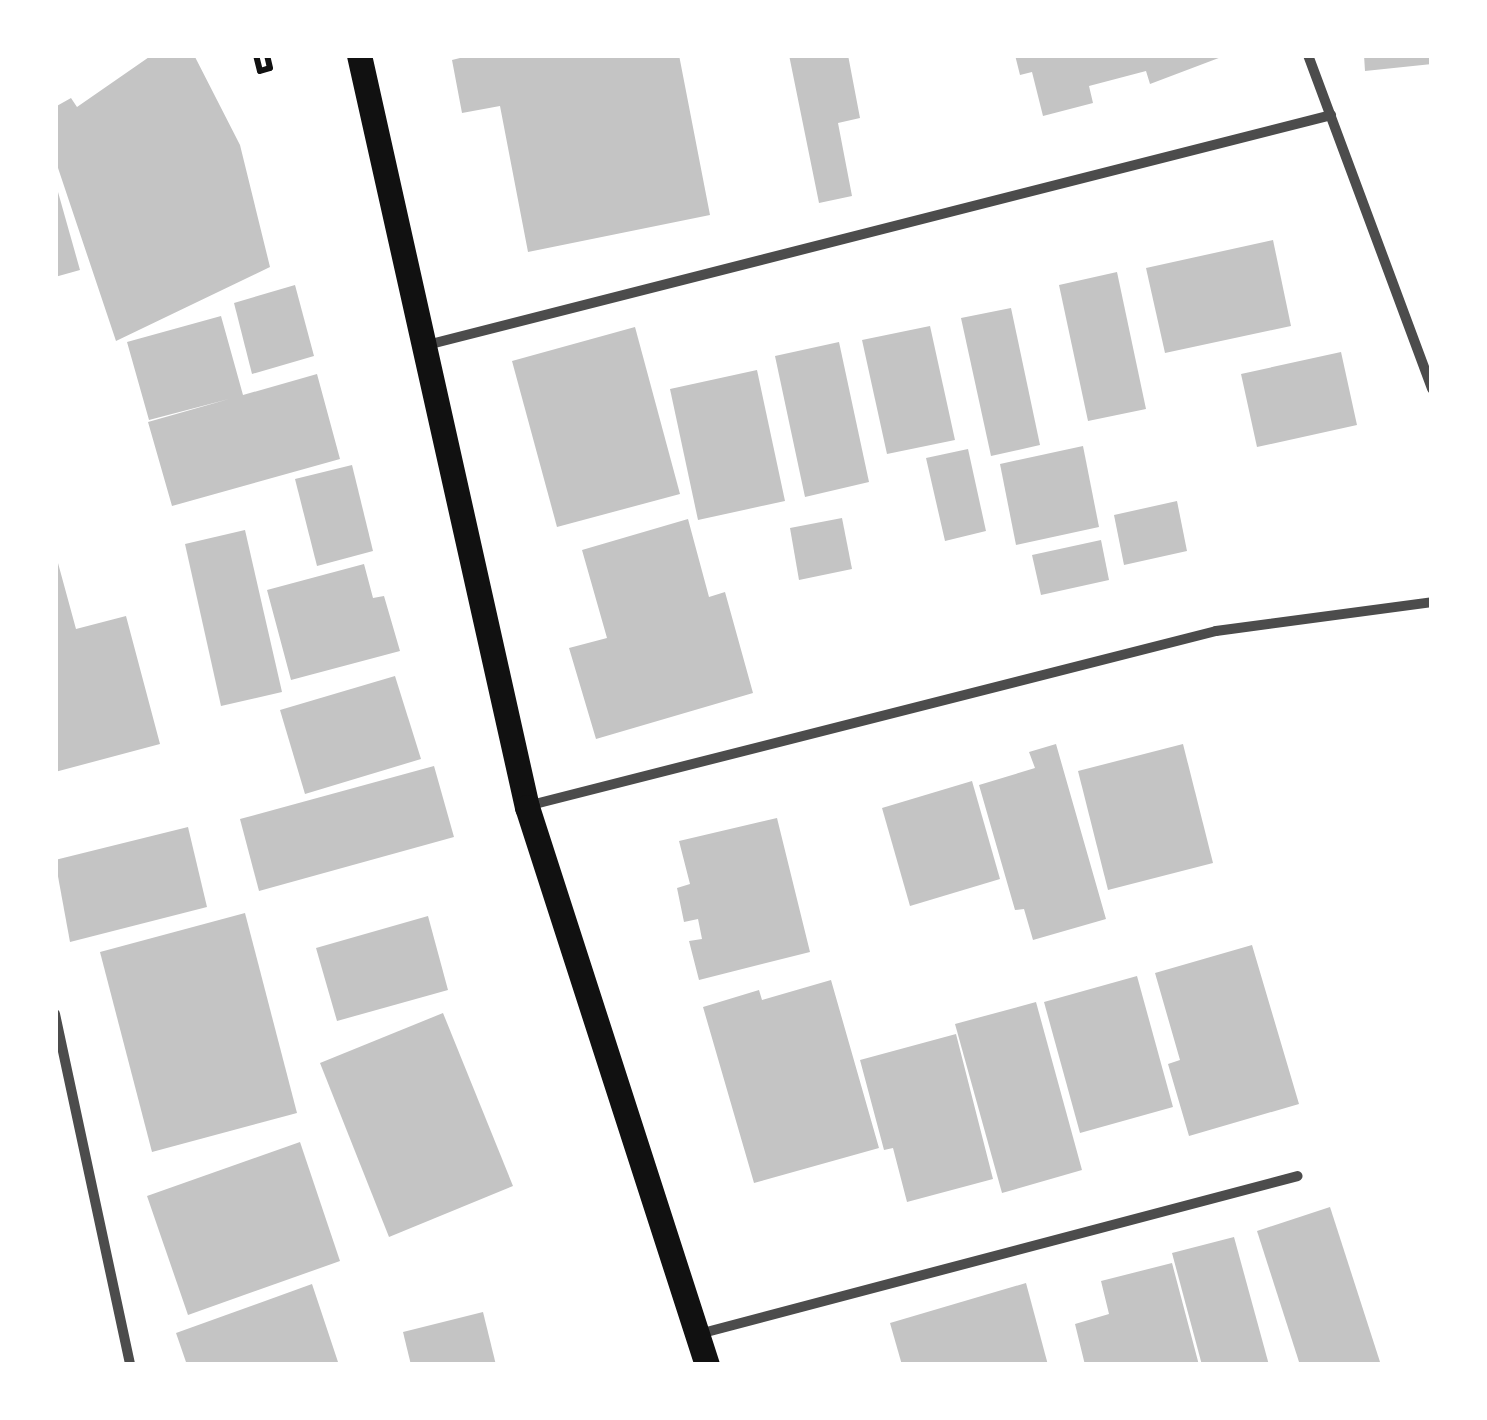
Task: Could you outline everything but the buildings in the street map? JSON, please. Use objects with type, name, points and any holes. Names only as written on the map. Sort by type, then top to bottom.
[{"type":"main road","points":[[359,55],[527,806],[707,1365]]},
{"type":"street","points":[[1308,55],[1432,389]]},
{"type":"street","points":[[422,346],[1331,115]]},
{"type":"street","points":[[527,806],[1216,632],[1432,602]]},
{"type":"street","points":[[55,1014],[130,1365]]},
{"type":"street","points":[[697,1335],[1298,1176]]},
{"type":"path","points":[[256,55],[260,71],[270,68],[267,55]]}]
